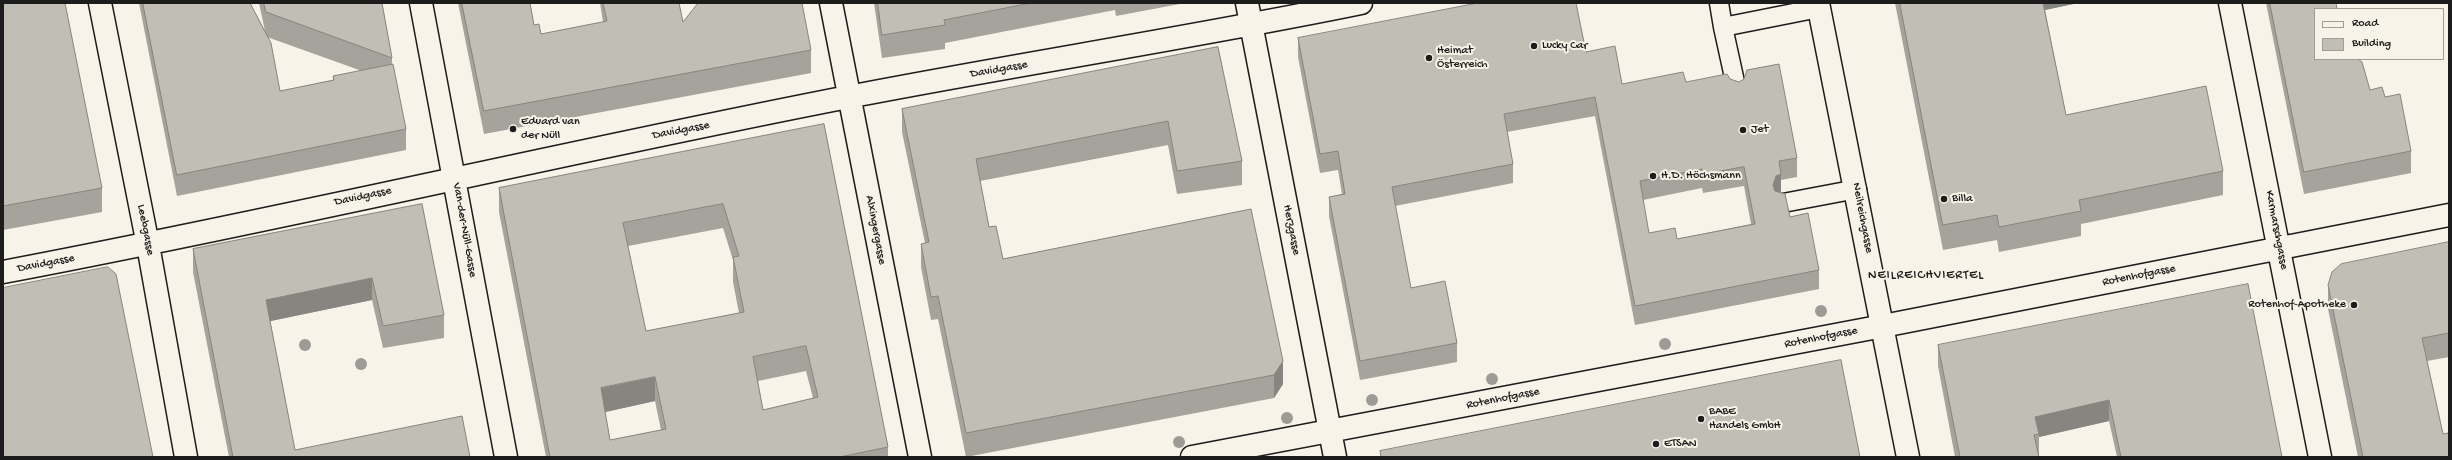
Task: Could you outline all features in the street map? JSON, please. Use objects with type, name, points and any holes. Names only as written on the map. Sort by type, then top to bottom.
[{"type":"street","name":"Leebgasse","points":[[100,3],[148,245],[186,457]]},
{"type":"street","name":"Van-der-Nüll-Gasse","points":[[421,3],[455,177],[506,457]]},
{"type":"street","name":"Alxingergasse","points":[[831,3],[920,457]]},
{"type":"street","name":"Herzgasse","points":[[1247,3],[1335,457]]},
{"type":"street","name":"Davidgasse","points":[[3,272],[148,245],[455,177],[849,97],[1251,25],[1361,3]]},
{"type":"street","name":"Karmarschgasse","points":[[2230,3],[2280,248],[2320,457]]},
{"type":"street","name":"Neilreichgasse","points":[[1819,6],[1857,189],[1908,457]]},
{"type":"street","name":"Rotenhofgasse","points":[[1192,457],[1883,326],[2449,215]]},
{"type":"lane","points":[[1719,3],[1737,91]]},
{"type":"lane","points":[[1723,27],[1819,6]]},
{"type":"lane","points":[[1783,203],[1857,189]]},
{"type":"building","points":[[3,3],[65,3],[102,188],[3,206]]},
{"type":"building","points":[[143,3],[250,3],[271,43],[280,91],[334,80],[333,76],[393,64],[406,129],[177,175]]},
{"type":"building","points":[[264,3],[382,3],[392,58],[266,12]]},
{"type":"building","points":[[462,3],[530,3],[534,25],[539,24],[541,34],[607,21],[603,3],[679,3],[683,22],[698,3],[802,3],[811,50],[484,111]]},
{"type":"building","points":[[878,3],[1031,3],[944,20],[945,25],[882,35]]},
{"type":"building","points":[[1478,3],[1576,3],[1586,52],[1615,46],[1622,84],[1683,72],[1686,82],[1727,74],[1730,79],[1739,82],[1744,79],[1747,70],[1779,64],[1797,158],[1779,161],[1781,174],[1776,176],[1773,185],[1775,191],[1785,194],[1790,217],[1808,213],[1819,270],[1635,306],[1595,97],[1504,114],[1513,164],[1392,187],[1411,288],[1445,281],[1457,343],[1360,361],[1329,197],[1345,194],[1338,151],[1320,154],[1298,38]],"holes":[[[1744,167],[1755,224],[1677,239],[1675,228],[1649,233],[1640,181],[1702,169],[1703,174]]]},
{"type":"building","points":[[1900,3],[2043,3],[2066,115],[2206,86],[2223,171],[2079,200],[2081,211],[1999,227],[1997,215],[1943,225]]},
{"type":"building","points":[[2270,3],[2336,3],[2337,8],[2314,8],[2314,60],[2359,60],[2362,62],[2370,90],[2382,87],[2385,97],[2400,94],[2411,151],[2304,172]]},
{"type":"building","points":[[1218,47],[1242,161],[1177,171],[1168,121],[976,159],[989,227],[996,226],[1003,259],[1251,209],[1283,361],[1274,375],[966,433],[938,296],[931,297],[921,244],[929,242],[902,109]]},
{"type":"building","points":[[824,124],[888,447],[840,457],[550,457],[499,188]],"holes":[[[723,204],[739,256],[733,257],[744,312],[646,331],[623,223]],[[806,346],[818,397],[763,410],[753,357]],[[655,377],[666,429],[610,440],[601,388]]]},
{"type":"building","points":[[422,204],[444,315],[383,326],[372,278],[266,300],[295,450],[462,416],[470,457],[233,457],[193,249]]},
{"type":"building","points":[[2449,242],[2449,333],[2422,338],[2443,434],[2448,433],[2449,457],[2363,457],[2328,285],[2332,272],[2341,264]]},
{"type":"building","points":[[108,267],[116,274],[153,457],[3,457],[3,288]]},
{"type":"building","points":[[2248,284],[2282,457],[2121,457],[2109,400],[2035,417],[2039,434],[2034,435],[2039,457],[1960,457],[1938,345]]},
{"type":"building","points":[[1841,360],[1860,457],[1381,457],[1380,451]]},
{"type":"place","name":"Lucky Car","points":[[1534,46]]},
{"type":"place","name":"Heimat Österreich","points":[[1429,58]]},
{"type":"place","name":"Eduard van der Nüll","points":[[513,129]]},
{"type":"place","name":"Jet","points":[[1743,130]]},
{"type":"place","name":"H.D. Höchsmann","points":[[1653,176]]},
{"type":"place","name":"Billa","points":[[1944,199]]},
{"type":"place","name":"Rotenhof-Apotheke","points":[[2354,305]]},
{"type":"place","name":"BABE Handels GmbH","points":[[1701,419]]},
{"type":"place","name":"ETSAN","points":[[1656,444]]},
{"type":"district","name":"NEILREICHVIERTEL","points":[[1926,276]]}]
